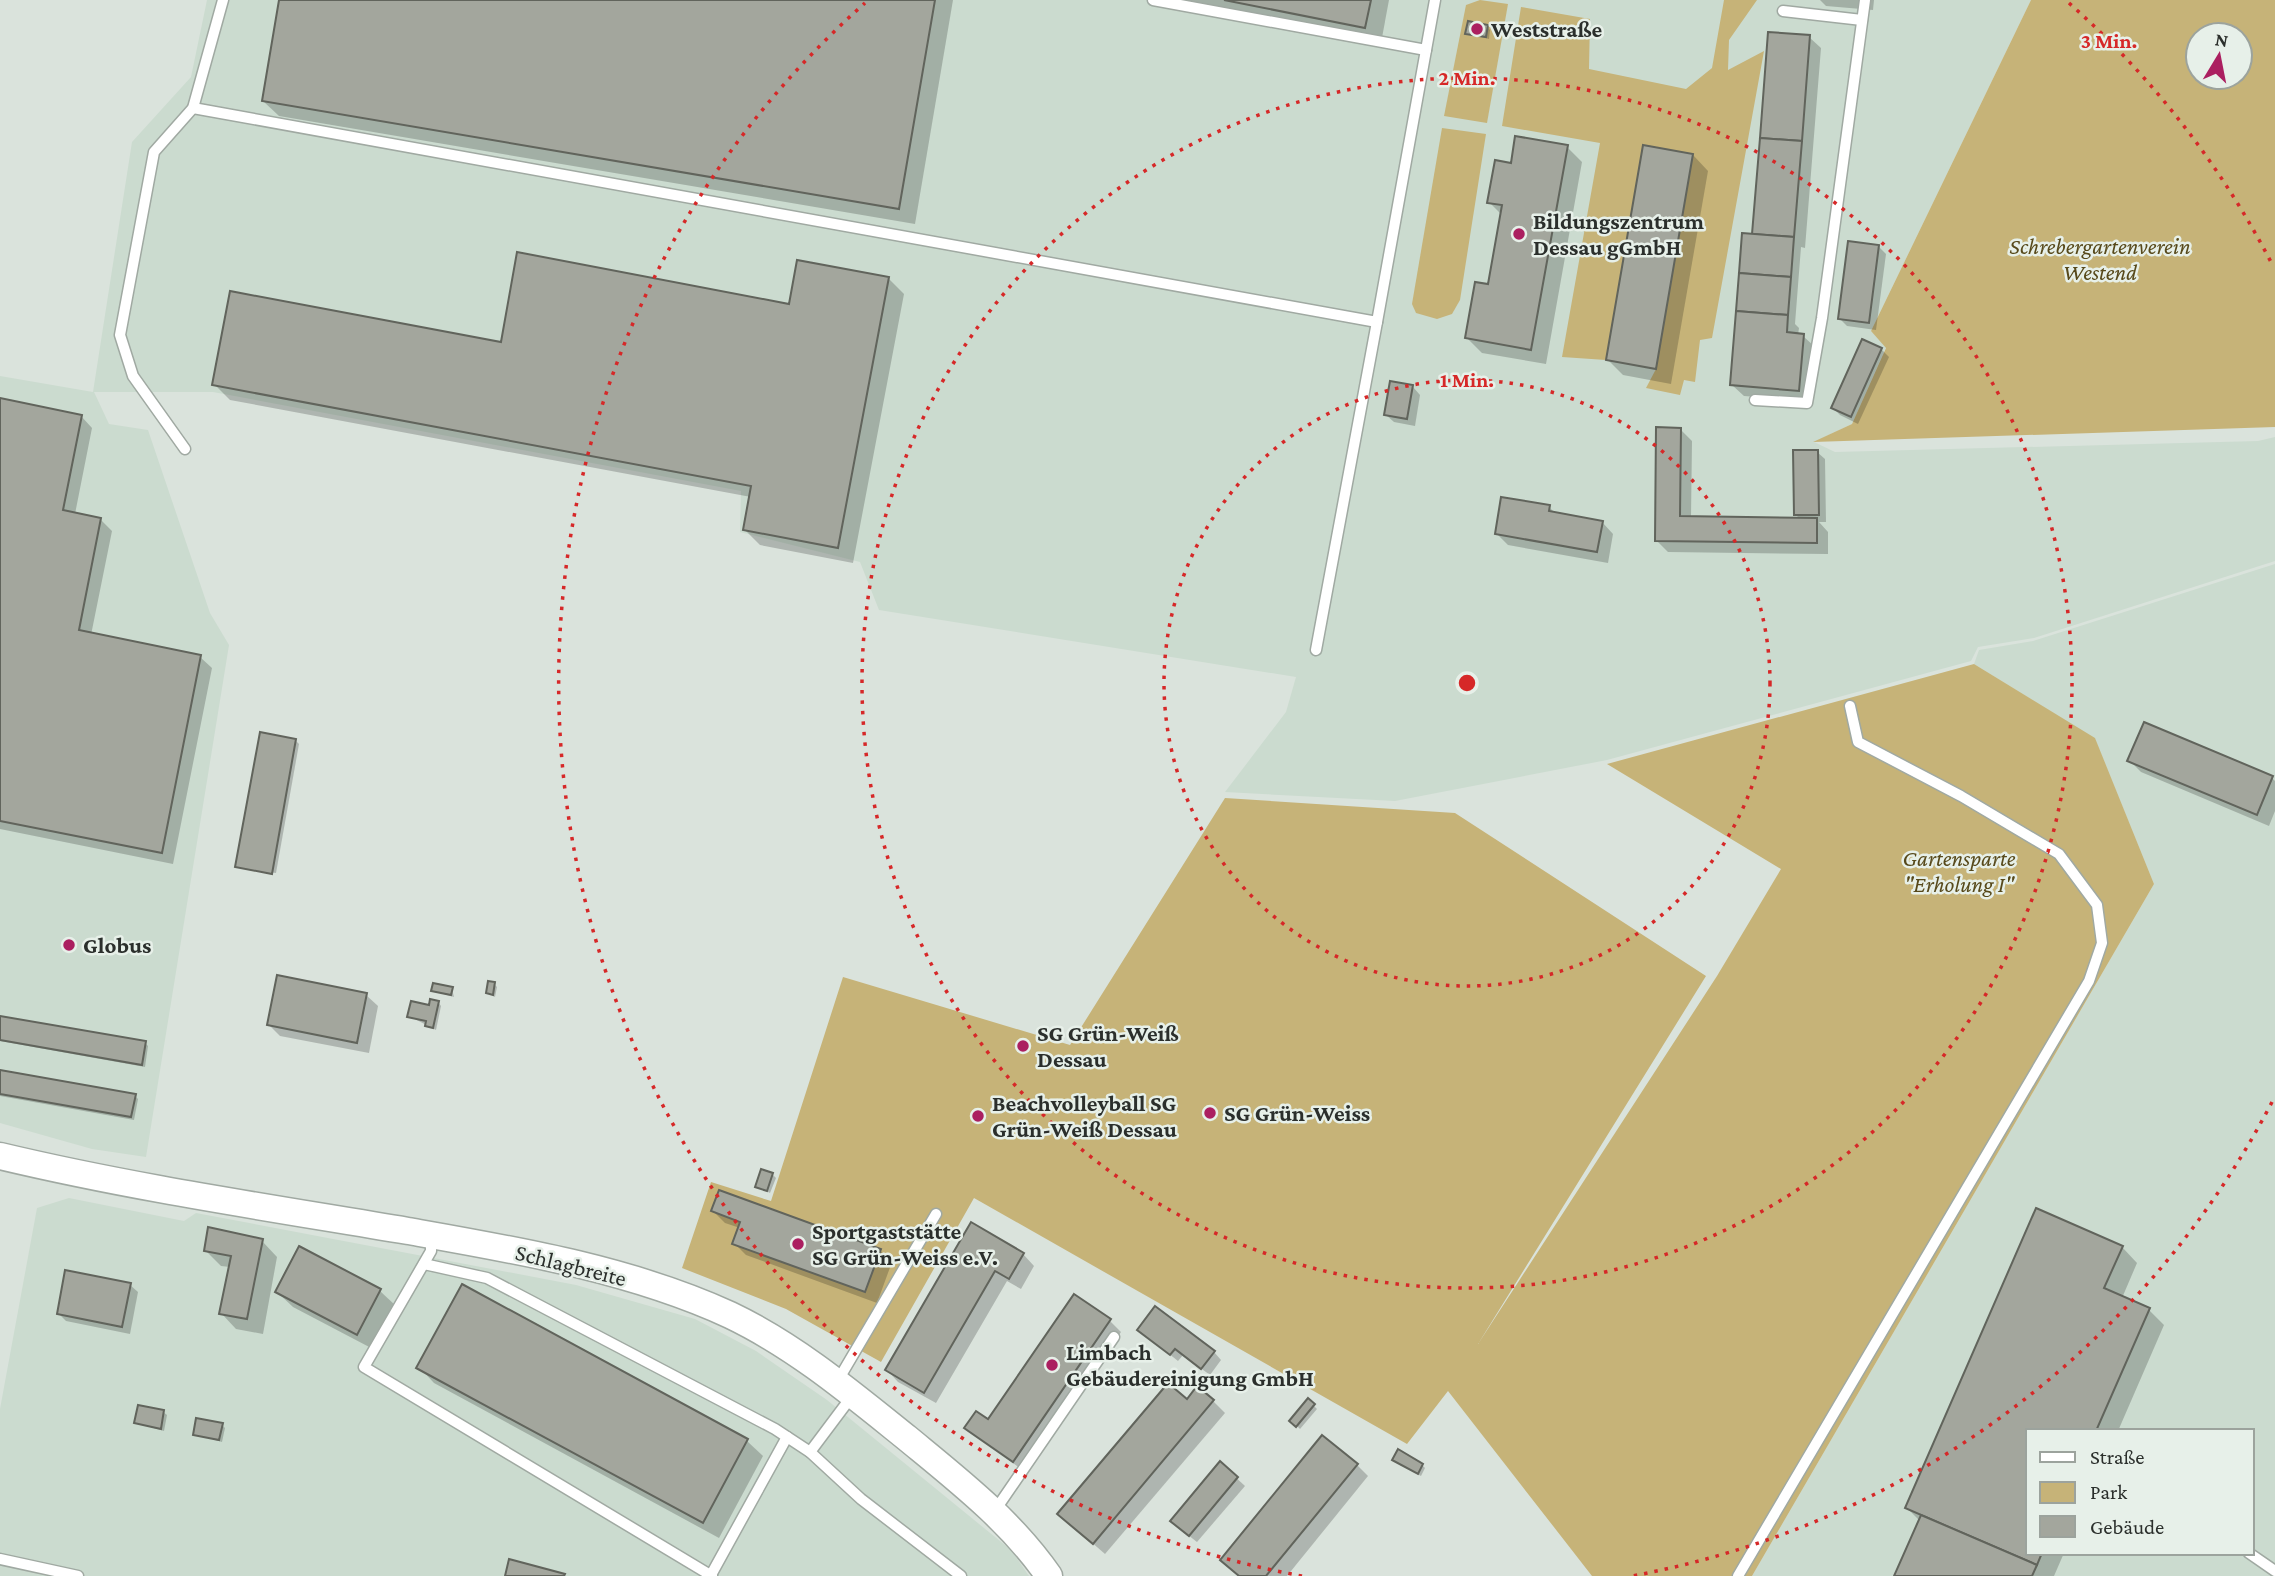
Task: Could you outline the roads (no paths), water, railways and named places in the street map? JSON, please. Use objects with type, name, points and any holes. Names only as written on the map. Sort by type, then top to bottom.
[{"type":"street","name":"Schlagbreite","points":[[0,1157],[152,1187],[431,1235],[573,1264],[702,1303],[762,1332],[845,1389],[994,1512],[1049,1576]]},
{"type":"lane","points":[[185,449],[133,376],[120,335],[154,152],[192,108],[223,0]]},
{"type":"lane","points":[[1153,0],[1426,50]]},
{"type":"lane","points":[[1317,650],[1435,0]]},
{"type":"lane","points":[[1755,400],[1807,403],[1865,0]]},
{"type":"lane","points":[[1783,11],[1862,20]]},
{"type":"lane","points":[[192,108],[1377,322]]},
{"type":"lane","points":[[1738,1576],[2089,981],[2102,943],[2097,905],[2059,854],[1961,796],[1858,743],[1850,705]]},
{"type":"lane","points":[[810,1452],[936,1214]]},
{"type":"lane","points":[[431,1235],[431,1251],[364,1367],[711,1576],[787,1437]]},
{"type":"lane","points":[[424,1264],[487,1278],[787,1437],[810,1452],[861,1499],[961,1576]]},
{"type":"lane","points":[[994,1512],[1114,1337]]},
{"type":"lane","points":[[2252,1555],[2275,1571]]},
{"type":"lane","points":[[0,1559],[78,1576]]},
{"type":"place","name":"Weststraße","points":[[1477,29]]},
{"type":"place","name":"Bildungszentrum Dessau gGmbH","points":[[1519,234]]},
{"type":"place","name":"Globus","points":[[69,945]]},
{"type":"place","name":"SG Grün-Weiß Dessau","points":[[1023,1046]]},
{"type":"place","name":"SG Grün-Weiss","points":[[1210,1113]]},
{"type":"place","name":"Beachvolleyball SG Grün-Weiß Dessau","points":[[978,1116]]},
{"type":"place","name":"Sportgaststätte SG Grün-Weiss e.V.","points":[[798,1244]]},
{"type":"place","name":"Limbach Gebäudereinigung GmbH","points":[[1052,1365]]},
{"type":"park label","name":"Schrebergartenverein Westend","points":[[2100,259]]},
{"type":"park label","name":"Gartensparte \"Erholung I\"","points":[[1959,871]]}]
